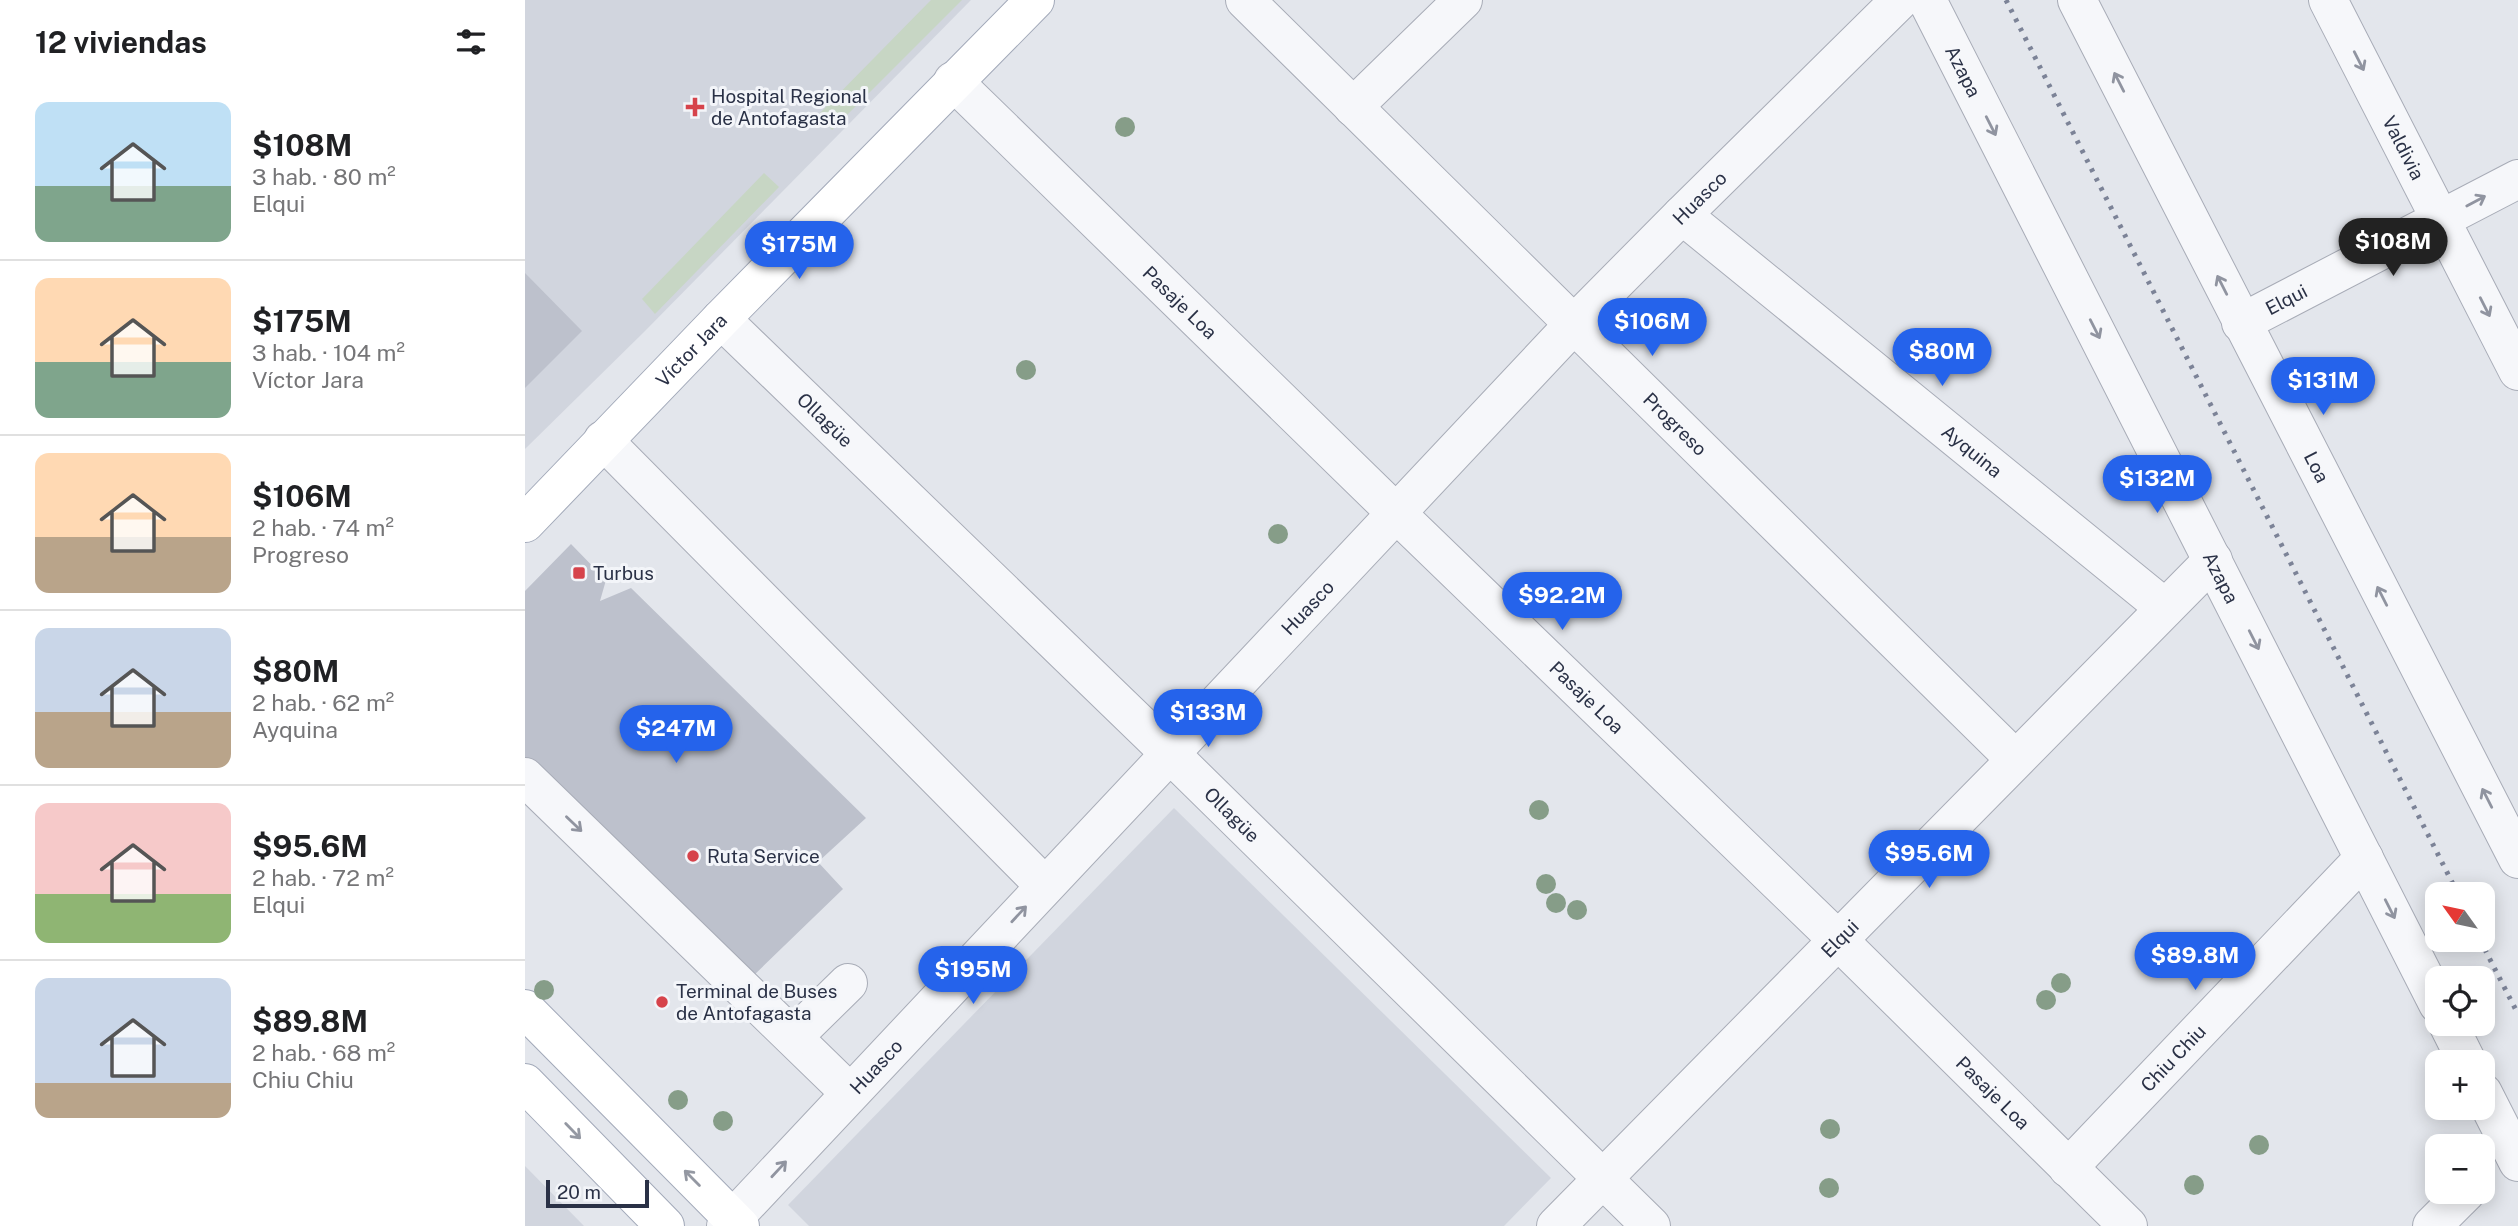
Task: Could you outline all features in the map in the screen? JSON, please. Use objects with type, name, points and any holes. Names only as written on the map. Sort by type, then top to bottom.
[{"type":"main road","name":"Víctor Jara","points":[[525,523],[953,81],[1035,0]]},
{"type":"main road","points":[[525,1009],[733,1224]]},
{"type":"main road","points":[[525,1083],[665,1226]]},
{"type":"street","name":"Progreso","points":[[1245,0],[2015,759]]},
{"type":"street","points":[[1353,107],[1463,0]]},
{"type":"street","name":"Huasco","points":[[733,1224],[850,1093],[1575,323],[1900,0]]},
{"type":"street","name":"Azapa","points":[[1927,0],[2425,978]]},
{"type":"street","name":"Loa","points":[[2077,0],[2518,859]]},
{"type":"street","name":"Valdivia","points":[[2327,0],[2518,371]]},
{"type":"street","name":"Pasaje Loa","points":[[953,81],[1838,940],[2128,1226]]},
{"type":"street","name":"Elqui","points":[[2241,323],[2518,179]]},
{"type":"street","name":"Ayquina","points":[[1682,215],[2165,608]]},
{"type":"street","name":"Ollagüe","points":[[721,319],[1651,1226]]},
{"type":"street","points":[[603,440],[1045,886]]},
{"type":"street","name":"Elqui","points":[[1556,1226],[2213,559]]},
{"type":"street","points":[[525,776],[850,1093]]},
{"type":"street","name":"Chiu Chiu","points":[[2068,1168],[2364,858]]},
{"type":"street","points":[[793,1037],[848,983]]},
{"type":"street","points":[[2495,1117],[2514,1154],[2495,1166]]},
{"type":"street","points":[[2432,1226],[2454,1204]]},
{"type":"shaded area","name":"Hospital Regional de Antofagasta","points":[[525,0],[971,0],[525,449]]},
{"type":"shaded area","points":[[1174,808],[1551,1178],[1504,1226],[809,1226],[788,1205]]},
{"type":"shaded area","points":[[525,1166],[584,1226],[525,1226]]},
{"type":"green space","points":[[931,0],[962,0],[832,130],[819,114]]},
{"type":"green space","points":[[764,173],[779,187],[655,314],[642,299]]},
{"type":"building","points":[[525,273],[582,331],[525,388]]},
{"type":"building","points":[[571,544],[606,580],[600,601],[631,588],[866,818],[818,862],[843,889],[751,978],[525,757],[525,591]]},
{"type":"railway","points":[[2006,0],[2452,882]]},
{"type":"railway","points":[[2486,952],[2518,1014]]},
{"type":"place","name":"Hospital Regional de Antofagasta","points":[[695,107]]},
{"type":"place","name":"Turbus","points":[[579,573]]},
{"type":"place","name":"Ruta Service","points":[[693,856]]},
{"type":"place","name":"Terminal de Buses de Antofagasta","points":[[662,1002]]}]
